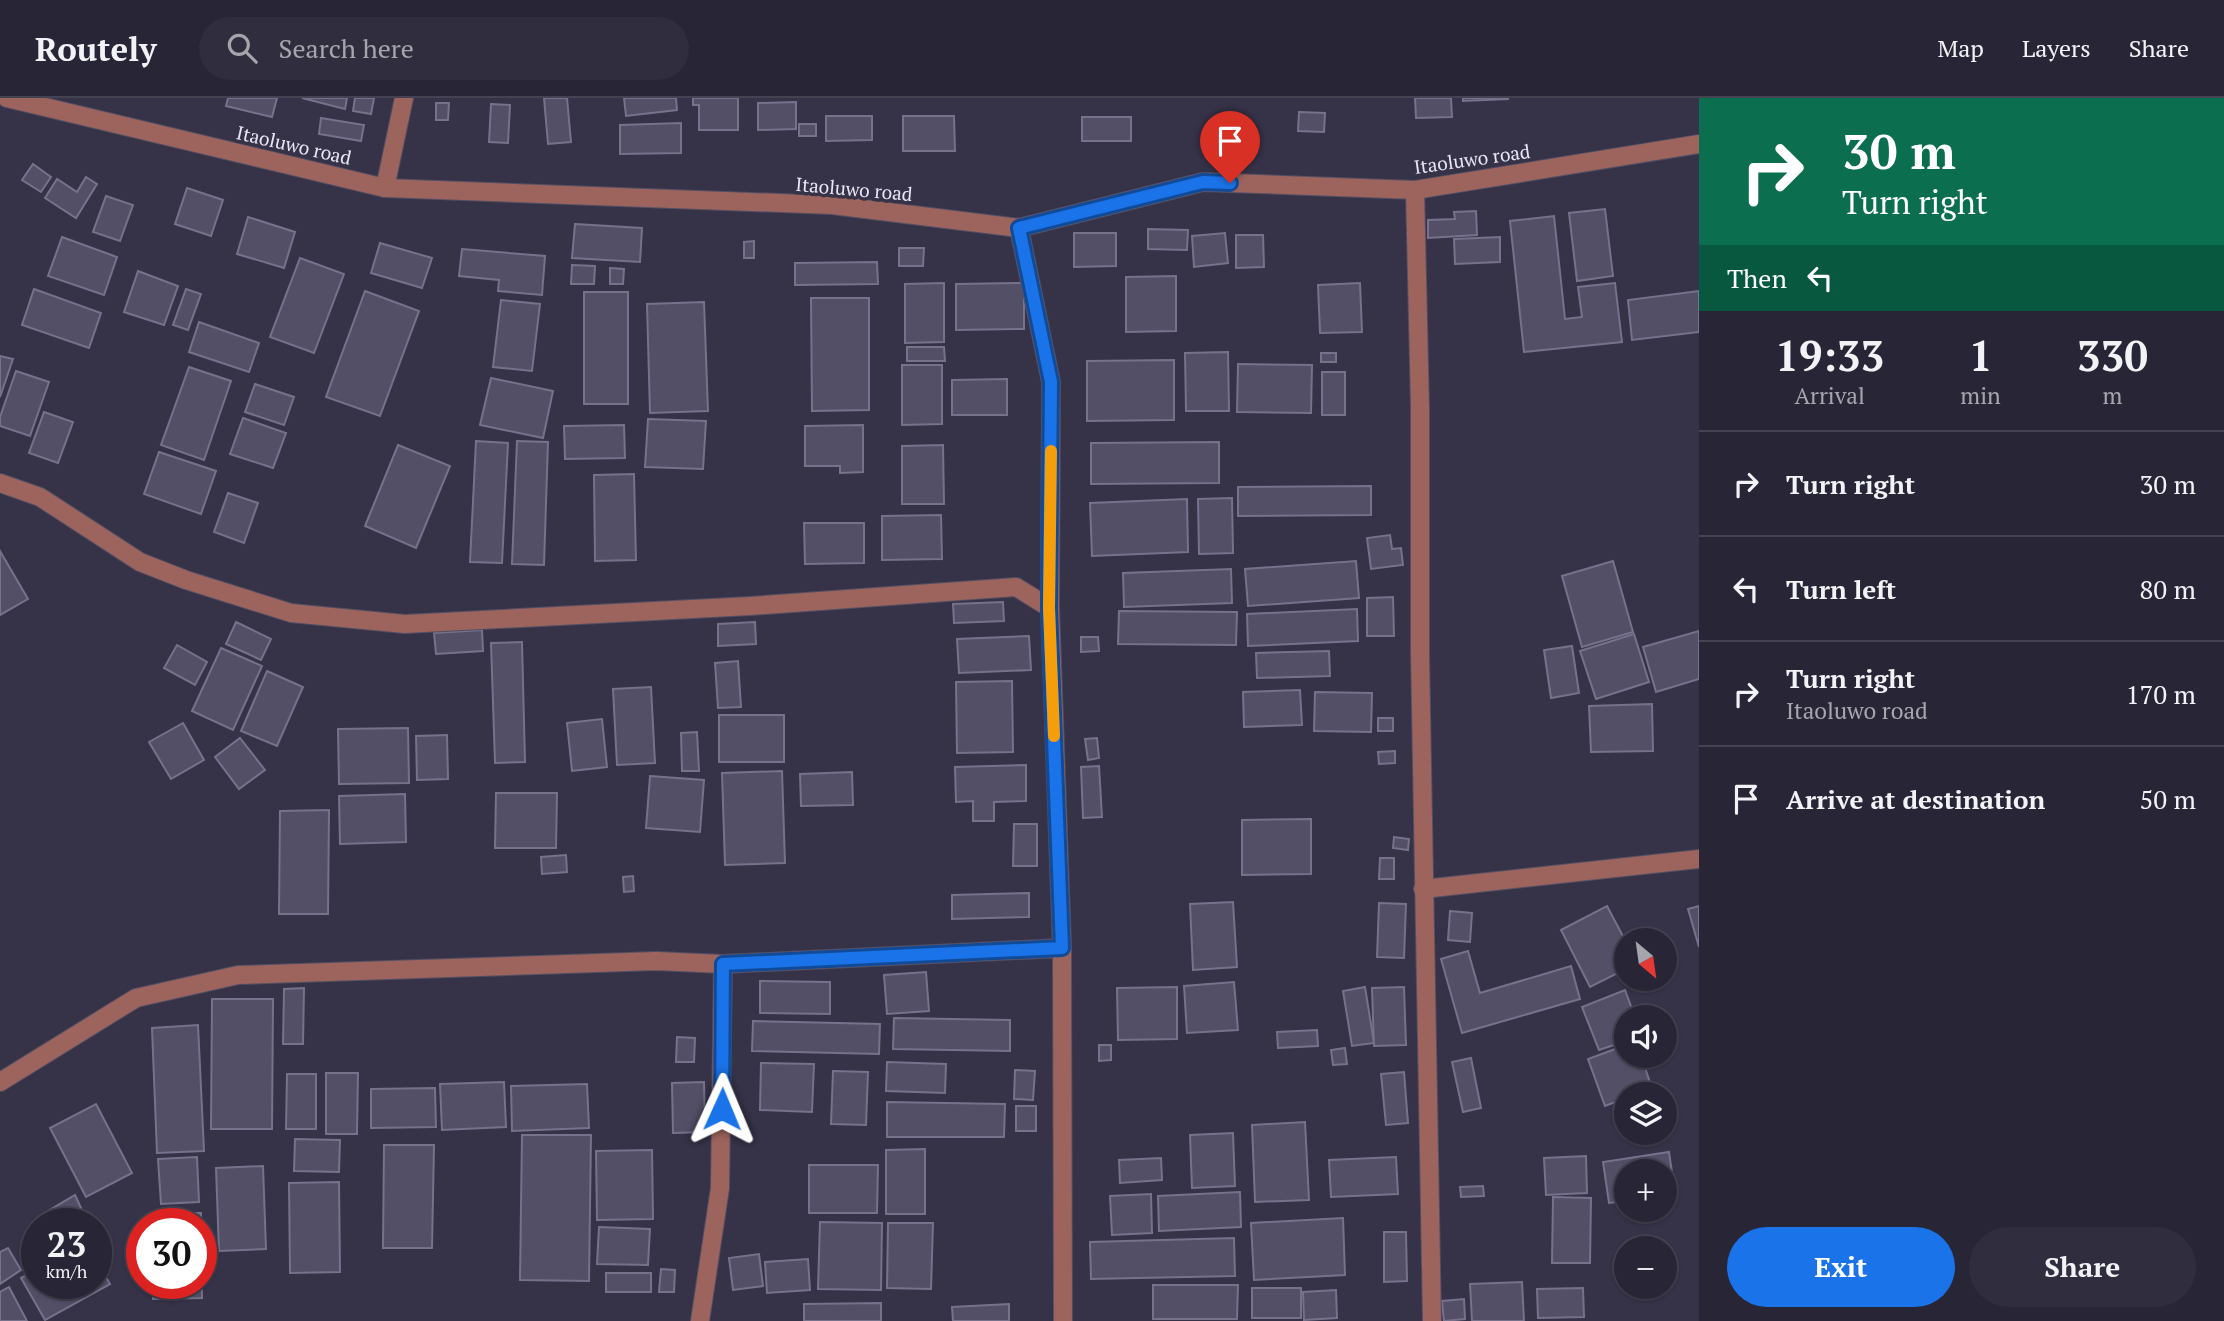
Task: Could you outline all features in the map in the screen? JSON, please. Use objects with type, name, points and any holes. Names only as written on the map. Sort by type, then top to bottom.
[{"type":"street","name":"Itaoluwo road","points":[[6,98],[46,103],[385,188],[832,205],[1019,228],[1203,182],[1415,190],[1699,145]]},
{"type":"street","points":[[385,188],[404,98]]},
{"type":"street","points":[[1415,190],[1420,408],[1423,889],[1432,1321]]},
{"type":"street","points":[[1019,228],[1051,382],[1049,608],[1062,948],[1063,1321]]},
{"type":"street","points":[[0,483],[40,497],[140,562],[186,580],[291,613],[405,624],[750,606],[1016,587],[1049,608]]},
{"type":"street","points":[[1423,889],[1699,859]]},
{"type":"street","points":[[0,1082],[136,998],[237,975],[656,961],[723,964],[1062,948]]},
{"type":"street","points":[[701,1321],[720,1188],[723,964]]},
{"type":"building","points":[[228,98],[277,98],[272,117],[226,106]]},
{"type":"building","points":[[302,98],[347,98],[345,109]]},
{"type":"building","points":[[355,98],[374,98],[371,114],[353,111]]},
{"type":"building","points":[[544,98],[567,98],[571,142],[548,144]]},
{"type":"building","points":[[624,98],[676,98],[677,110],[626,116]]},
{"type":"building","points":[[693,98],[738,98],[738,130],[699,130],[699,105],[693,105]]},
{"type":"building","points":[[1415,98],[1451,98],[1452,117],[1416,118]]},
{"type":"building","points":[[1463,98],[1508,98],[1508,99],[1463,101]]},
{"type":"building","points":[[796,102],[796,129],[758,130],[758,103]]},
{"type":"building","points":[[436,103],[449,103],[448,120],[436,120]]},
{"type":"building","points":[[491,104],[510,105],[508,143],[489,142]]},
{"type":"building","points":[[1299,112],[1325,113],[1324,132],[1298,131]]},
{"type":"building","points":[[826,116],[872,116],[872,140],[826,141]]},
{"type":"building","points":[[903,116],[954,116],[955,151],[903,151]]},
{"type":"building","points":[[1082,117],[1131,117],[1131,141],[1082,141]]},
{"type":"building","points":[[321,118],[364,125],[361,141],[319,134]]},
{"type":"building","points":[[681,123],[681,153],[620,154],[620,125]]},
{"type":"building","points":[[799,124],[816,124],[816,136],[799,136]]},
{"type":"building","points":[[33,164],[51,177],[41,192],[22,180]]},
{"type":"building","points":[[86,177],[97,184],[76,218],[45,198],[57,179],[77,192]]},
{"type":"building","points":[[187,188],[223,200],[211,236],[175,224]]},
{"type":"building","points":[[106,196],[133,205],[120,241],[93,232]]},
{"type":"building","points":[[1605,209],[1613,276],[1577,281],[1569,213]]},
{"type":"building","points":[[1476,211],[1477,235],[1428,238],[1428,220],[1455,219],[1454,212]]},
{"type":"building","points":[[1554,216],[1565,319],[1582,317],[1578,287],[1615,283],[1622,342],[1524,352],[1510,221]]},
{"type":"building","points":[[248,217],[295,232],[284,268],[237,254]]},
{"type":"building","points":[[575,224],[642,228],[640,262],[572,258]]},
{"type":"building","points":[[1148,229],[1188,230],[1187,250],[1148,249]]},
{"type":"building","points":[[1074,233],[1116,233],[1116,266],[1074,267]]},
{"type":"building","points":[[1225,233],[1228,263],[1194,267],[1192,236]]},
{"type":"building","points":[[1236,235],[1263,235],[1264,267],[1236,268]]},
{"type":"building","points":[[62,237],[117,257],[104,295],[48,276]]},
{"type":"building","points":[[1500,237],[1500,262],[1455,264],[1454,239]]},
{"type":"building","points":[[754,241],[754,258],[744,258],[744,242]]},
{"type":"building","points":[[380,243],[432,258],[422,288],[371,273]]},
{"type":"building","points":[[899,248],[924,248],[923,266],[899,266]]},
{"type":"building","points":[[462,249],[545,256],[542,295],[498,291],[499,280],[459,276]]},
{"type":"building","points":[[300,258],[344,274],[314,353],[270,337]]},
{"type":"building","points":[[877,262],[878,284],[795,285],[795,263]]},
{"type":"building","points":[[572,265],[595,266],[594,284],[571,284]]},
{"type":"building","points":[[610,268],[624,269],[623,284],[610,284]]},
{"type":"building","points":[[138,271],[178,286],[164,325],[124,312]]},
{"type":"building","points":[[1176,276],[1176,331],[1126,332],[1126,277]]},
{"type":"building","points":[[944,283],[944,342],[905,343],[905,284]]},
{"type":"building","points":[[1024,283],[1024,329],[956,330],[956,284]]},
{"type":"building","points":[[1360,283],[1362,332],[1320,333],[1318,285]]},
{"type":"building","points":[[34,289],[101,313],[89,348],[22,325]]},
{"type":"building","points":[[186,289],[201,294],[188,330],[173,325]]},
{"type":"building","points":[[365,291],[419,311],[380,416],[326,397]]},
{"type":"building","points":[[1699,291],[1699,332],[1632,340],[1628,300]]},
{"type":"building","points":[[584,292],[628,292],[628,404],[584,404]]},
{"type":"building","points":[[811,298],[869,298],[869,410],[812,411]]},
{"type":"building","points":[[501,300],[540,304],[532,371],[493,367]]},
{"type":"building","points":[[704,302],[708,411],[650,413],[647,304]]},
{"type":"building","points":[[199,322],[259,343],[249,372],[189,352]]},
{"type":"building","points":[[907,347],[944,347],[945,361],[907,361]]},
{"type":"building","points":[[1228,352],[1229,411],[1186,411],[1185,353]]},
{"type":"building","points":[[1321,353],[1336,353],[1336,362],[1321,362]]},
{"type":"building","points":[[0,356],[13,359],[0,397]]},
{"type":"building","points":[[1174,360],[1174,420],[1087,421],[1087,361]]},
{"type":"building","points":[[1238,364],[1312,365],[1311,413],[1237,412]]},
{"type":"building","points":[[902,365],[942,365],[942,424],[902,425]]},
{"type":"building","points":[[189,367],[231,381],[204,460],[161,445]]},
{"type":"building","points":[[16,371],[49,382],[30,436],[0,426],[0,417]]},
{"type":"building","points":[[1322,372],[1345,372],[1345,415],[1322,415]]},
{"type":"building","points":[[491,378],[553,391],[543,438],[480,425]]},
{"type":"building","points":[[1007,379],[1007,415],[952,415],[952,380]]},
{"type":"building","points":[[255,384],[294,397],[284,425],[245,412]]},
{"type":"building","points":[[44,412],[73,422],[58,463],[29,453]]},
{"type":"building","points":[[243,418],[286,433],[273,468],[230,454]]},
{"type":"building","points":[[648,419],[706,421],[703,469],[645,467]]},
{"type":"building","points":[[624,425],[625,458],[565,459],[564,426]]},
{"type":"building","points":[[863,425],[863,472],[840,473],[840,466],[805,466],[805,426]]},
{"type":"building","points":[[476,441],[508,443],[502,563],[470,562]]},
{"type":"building","points":[[517,441],[548,442],[544,565],[512,564]]},
{"type":"building","points":[[1219,442],[1219,483],[1091,484],[1091,443]]},
{"type":"building","points":[[398,445],[450,466],[416,548],[365,526]]},
{"type":"building","points":[[943,445],[944,504],[902,504],[902,446]]},
{"type":"building","points":[[159,452],[216,471],[201,514],[144,494]]},
{"type":"building","points":[[634,474],[636,560],[595,561],[594,475]]},
{"type":"building","points":[[1371,486],[1371,515],[1238,516],[1238,487]]},
{"type":"building","points":[[228,493],[258,503],[244,543],[214,532]]},
{"type":"building","points":[[1232,498],[1233,553],[1199,554],[1198,499]]},
{"type":"building","points":[[1187,499],[1188,552],[1092,556],[1090,503]]},
{"type":"building","points":[[941,515],[942,559],[882,560],[882,516]]},
{"type":"building","points":[[804,523],[864,523],[864,563],[805,564]]},
{"type":"building","points":[[1390,535],[1392,549],[1401,548],[1403,565],[1371,569],[1367,538]]},
{"type":"building","points":[[0,551],[28,599],[0,615]]},
{"type":"building","points":[[1356,561],[1359,598],[1248,606],[1245,569]]},
{"type":"building","points":[[1613,561],[1633,632],[1582,647],[1562,576]]},
{"type":"building","points":[[1231,569],[1232,603],[1124,607],[1123,573]]},
{"type":"building","points":[[1393,597],[1394,636],[1367,636],[1367,598]]},
{"type":"building","points":[[1003,602],[1004,621],[954,623],[953,604]]},
{"type":"building","points":[[1357,609],[1358,641],[1248,646],[1247,614]]},
{"type":"building","points":[[1119,611],[1237,612],[1236,645],[1118,644]]},
{"type":"building","points":[[236,622],[271,639],[261,660],[226,644]]},
{"type":"building","points":[[755,622],[756,644],[718,646],[718,624]]},
{"type":"building","points":[[482,630],[483,651],[436,654],[434,633]]},
{"type":"building","points":[[1699,631],[1699,679],[1656,692],[1643,647]]},
{"type":"building","points":[[1634,634],[1649,682],[1596,699],[1580,651]]},
{"type":"building","points":[[1029,636],[1031,670],[959,673],[957,639]]},
{"type":"building","points":[[1081,637],[1098,637],[1099,651],[1081,652]]},
{"type":"building","points":[[522,642],[525,762],[495,763],[491,643]]},
{"type":"building","points":[[177,645],[207,662],[195,685],[164,668]]},
{"type":"building","points":[[1572,646],[1579,693],[1551,698],[1544,650]]},
{"type":"building","points":[[221,648],[262,666],[233,730],[192,711]]},
{"type":"building","points":[[1329,651],[1330,676],[1257,678],[1256,653]]},
{"type":"building","points":[[738,661],[741,707],[718,708],[715,663]]},
{"type":"building","points":[[267,671],[303,687],[277,746],[241,731]]},
{"type":"building","points":[[1012,681],[1013,752],[957,753],[956,682]]},
{"type":"building","points":[[651,687],[655,763],[617,765],[613,689]]},
{"type":"building","points":[[1300,690],[1302,725],[1244,727],[1243,692]]},
{"type":"building","points":[[1315,692],[1372,693],[1371,732],[1314,731]]},
{"type":"building","points":[[1652,704],[1653,751],[1591,752],[1589,706]]},
{"type":"building","points":[[719,715],[784,715],[784,762],[719,762]]},
{"type":"building","points":[[1378,718],[1393,718],[1393,731],[1378,731]]},
{"type":"building","points":[[602,719],[607,767],[572,771],[567,723]]},
{"type":"building","points":[[183,723],[204,760],[171,779],[149,742]]},
{"type":"building","points":[[408,728],[409,783],[339,784],[338,729]]},
{"type":"building","points":[[697,732],[699,771],[682,771],[681,733]]},
{"type":"building","points":[[447,735],[448,779],[417,780],[416,736]]},
{"type":"building","points":[[240,738],[265,770],[239,789],[215,757]]},
{"type":"building","points":[[1097,738],[1099,758],[1088,760],[1085,739]]},
{"type":"building","points":[[1395,751],[1395,763],[1379,764],[1378,752]]},
{"type":"building","points":[[1026,765],[1026,801],[994,802],[994,821],[973,821],[973,801],[956,802],[955,767]]},
{"type":"building","points":[[1099,766],[1102,817],[1083,818],[1081,767]]},
{"type":"building","points":[[782,771],[785,863],[725,865],[722,773]]},
{"type":"building","points":[[852,772],[853,805],[801,806],[800,774]]},
{"type":"building","points":[[650,776],[704,780],[700,832],[646,828]]},
{"type":"building","points":[[496,793],[557,793],[556,848],[495,848]]},
{"type":"building","points":[[405,794],[406,842],[340,844],[339,796]]},
{"type":"building","points":[[329,810],[328,914],[279,914],[280,811]]},
{"type":"building","points":[[1311,819],[1311,874],[1242,875],[1242,820]]},
{"type":"building","points":[[1014,824],[1037,824],[1037,866],[1013,866]]},
{"type":"building","points":[[1394,837],[1409,839],[1408,850],[1393,848]]},
{"type":"building","points":[[566,855],[567,872],[542,874],[541,857]]},
{"type":"building","points":[[1380,858],[1394,858],[1394,879],[1379,879]]},
{"type":"building","points":[[633,876],[634,891],[624,892],[623,877]]},
{"type":"building","points":[[1029,893],[1029,917],[952,919],[952,895]]},
{"type":"building","points":[[1233,902],[1237,967],[1193,970],[1190,904]]},
{"type":"building","points":[[1379,903],[1406,904],[1404,958],[1377,957]]},
{"type":"building","points":[[1607,906],[1619,928],[1614,928],[1614,975],[1590,987],[1561,930]]},
{"type":"building","points":[[1699,906],[1699,947],[1688,909]]},
{"type":"building","points":[[1450,911],[1472,913],[1470,942],[1448,940]]},
{"type":"building","points":[[1468,951],[1480,993],[1571,966],[1580,999],[1462,1033],[1441,959]]},
{"type":"building","points":[[926,972],[929,1011],[887,1014],[884,975]]},
{"type":"building","points":[[760,981],[830,982],[830,1014],[760,1013]]},
{"type":"building","points":[[1234,982],[1238,1030],[1187,1033],[1184,986]]},
{"type":"building","points":[[1177,987],[1177,1039],[1118,1040],[1117,988]]},
{"type":"building","points":[[1365,987],[1374,1043],[1352,1046],[1343,991]]},
{"type":"building","points":[[1404,987],[1406,1045],[1374,1046],[1372,988]]},
{"type":"building","points":[[304,988],[303,1044],[283,1044],[284,989]]},
{"type":"building","points":[[1625,991],[1631,1005],[1614,1005],[1614,1045],[1599,1050],[1582,1007]]},
{"type":"building","points":[[212,999],[273,999],[272,1129],[211,1129]]},
{"type":"building","points":[[894,1018],[1010,1020],[1010,1051],[893,1049]]},
{"type":"building","points":[[753,1021],[880,1024],[879,1054],[752,1051]]},
{"type":"building","points":[[198,1025],[204,1151],[157,1153],[152,1028]]},
{"type":"building","points":[[1317,1030],[1318,1046],[1278,1048],[1277,1032]]},
{"type":"building","points":[[677,1037],[695,1038],[694,1062],[676,1062]]},
{"type":"building","points":[[1099,1045],[1111,1045],[1111,1060],[1099,1061]]},
{"type":"building","points":[[1345,1048],[1347,1064],[1333,1065],[1331,1050]]},
{"type":"building","points":[[1614,1049],[1614,1068],[1645,1068],[1650,1082],[1614,1082],[1614,1103],[1605,1106],[1588,1059]]},
{"type":"building","points":[[1471,1058],[1481,1108],[1463,1112],[1452,1062]]},
{"type":"building","points":[[887,1062],[946,1064],[945,1093],[886,1091]]},
{"type":"building","points":[[761,1063],[814,1064],[812,1112],[760,1110]]},
{"type":"building","points":[[1015,1070],[1035,1071],[1033,1100],[1014,1099]]},
{"type":"building","points":[[833,1071],[868,1072],[866,1125],[831,1124]]},
{"type":"building","points":[[1404,1072],[1408,1123],[1386,1125],[1381,1074]]},
{"type":"building","points":[[326,1073],[358,1073],[357,1134],[326,1134]]},
{"type":"building","points":[[287,1074],[316,1074],[316,1129],[286,1129]]},
{"type":"building","points":[[504,1082],[506,1127],[442,1130],[440,1084]]},
{"type":"building","points":[[704,1082],[705,1132],[673,1133],[672,1083]]},
{"type":"building","points":[[587,1084],[589,1128],[512,1131],[511,1086]]},
{"type":"building","points":[[435,1088],[436,1127],[371,1128],[371,1089]]},
{"type":"building","points":[[887,1102],[1005,1104],[1004,1137],[887,1137]]},
{"type":"building","points":[[96,1104],[132,1173],[86,1197],[50,1128]]},
{"type":"building","points":[[1016,1106],[1036,1106],[1036,1131],[1016,1131]]},
{"type":"building","points":[[1305,1122],[1309,1200],[1255,1202],[1252,1125]]},
{"type":"building","points":[[1233,1133],[1235,1186],[1192,1188],[1190,1135]]},
{"type":"building","points":[[522,1135],[591,1135],[589,1281],[520,1280]]},
{"type":"building","points":[[295,1139],[340,1140],[339,1172],[294,1171]]},
{"type":"building","points":[[384,1145],[434,1145],[432,1248],[383,1248]]},
{"type":"building","points":[[925,1149],[925,1214],[886,1214],[886,1150]]},
{"type":"building","points":[[652,1150],[653,1219],[597,1220],[596,1151]]},
{"type":"building","points":[[1669,1152],[1670,1159],[1623,1159]]},
{"type":"building","points":[[1586,1156],[1587,1193],[1546,1195],[1544,1158]]},
{"type":"building","points":[[197,1157],[199,1202],[161,1204],[158,1159]]},
{"type":"building","points":[[1396,1157],[1398,1194],[1331,1197],[1329,1160]]},
{"type":"building","points":[[1161,1158],[1162,1180],[1120,1183],[1119,1160]]},
{"type":"building","points":[[1614,1160],[1614,1202],[1609,1203],[1603,1162]]},
{"type":"building","points":[[809,1165],[878,1165],[877,1213],[809,1213]]},
{"type":"building","points":[[263,1166],[266,1249],[219,1251],[216,1168]]},
{"type":"building","points":[[339,1182],[340,1272],[290,1273],[289,1183]]},
{"type":"building","points":[[1483,1186],[1484,1196],[1461,1197],[1460,1187]]},
{"type":"building","points":[[1240,1192],[1241,1227],[1159,1231],[1158,1196]]},
{"type":"building","points":[[1151,1194],[1152,1233],[1112,1235],[1110,1196]]},
{"type":"building","points":[[75,1195],[81,1208],[53,1208]]},
{"type":"building","points":[[1553,1197],[1591,1198],[1590,1263],[1552,1263]]},
{"type":"building","points":[[1343,1218],[1345,1275],[1254,1280],[1251,1223]]},
{"type":"building","points":[[820,1222],[882,1223],[881,1290],[818,1289]]},
{"type":"building","points":[[888,1223],[933,1223],[931,1289],[887,1288]]},
{"type":"building","points":[[599,1227],[650,1229],[648,1265],[597,1264]]},
{"type":"building","points":[[1384,1232],[1406,1232],[1407,1281],[1384,1282]]},
{"type":"building","points":[[1234,1238],[1235,1276],[1091,1279],[1090,1242]]},
{"type":"building","points":[[8,1248],[21,1270],[0,1284],[0,1252]]},
{"type":"building","points":[[759,1254],[763,1286],[733,1290],[729,1258]]},
{"type":"building","points":[[808,1259],[810,1290],[767,1293],[765,1262]]},
{"type":"building","points":[[661,1269],[675,1270],[674,1292],[659,1292]]},
{"type":"building","points":[[606,1273],[651,1273],[651,1292],[606,1292]]},
{"type":"building","points":[[1522,1282],[1524,1321],[1472,1321],[1470,1284]]},
{"type":"building","points":[[1153,1285],[1238,1285],[1237,1319],[1153,1319]]},
{"type":"building","points":[[9,1287],[27,1321],[0,1321],[0,1292]]},
{"type":"building","points":[[1252,1288],[1301,1288],[1301,1318],[1252,1318]]},
{"type":"building","points":[[1583,1288],[1584,1317],[1538,1318],[1537,1289]]},
{"type":"building","points":[[1336,1290],[1337,1318],[1304,1320],[1303,1292]]},
{"type":"building","points":[[33,1299],[83,1299],[45,1320]]},
{"type":"building","points":[[1464,1299],[1465,1319],[1444,1321],[1442,1301]]},
{"type":"building","points":[[881,1303],[881,1321],[804,1321],[804,1304]]},
{"type":"building","points":[[1009,1304],[1009,1321],[953,1321],[952,1307]]},
{"type":"slow traffic","points":[[1051,451],[1049,608],[1054,736]]},
{"type":"route","points":[[722,1109],[723,964],[1062,948],[1049,608],[1051,382],[1019,228],[1203,182],[1230,183]]}]
